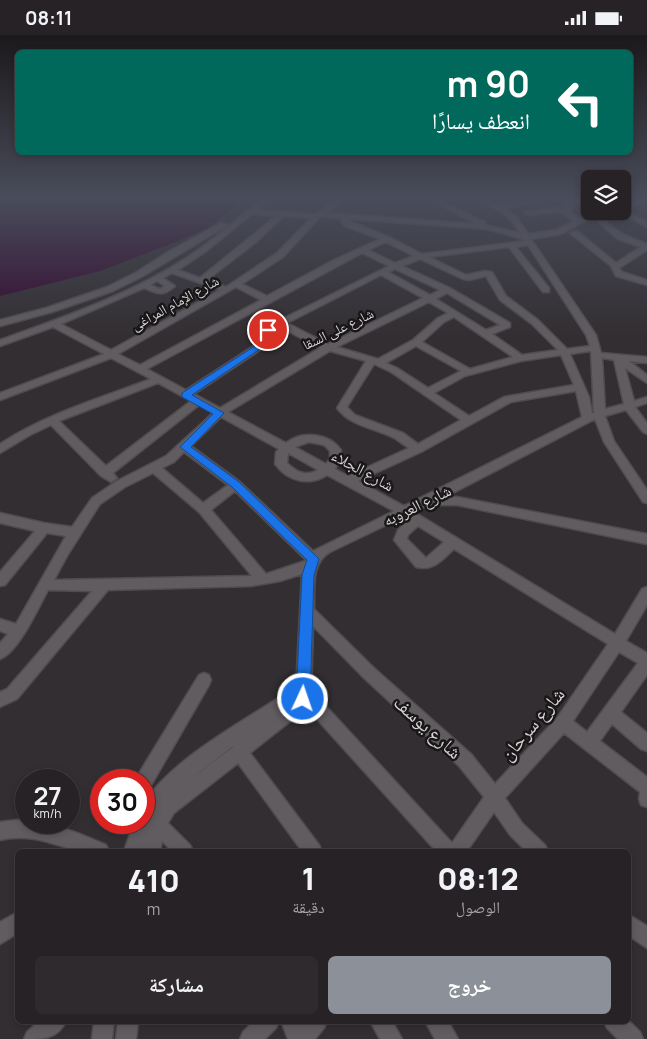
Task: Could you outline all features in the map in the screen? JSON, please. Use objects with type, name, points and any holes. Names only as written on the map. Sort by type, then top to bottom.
[{"type":"street","points":[[0,323],[91,297],[128,281],[188,245]]},
{"type":"street","points":[[184,247],[196,248],[203,245]]},
{"type":"street","points":[[0,343],[143,285],[188,260],[209,245]]},
{"type":"street","points":[[201,281],[248,245]]},
{"type":"street","name":"شارع الإمام المراغى","points":[[0,397],[110,355],[227,290],[280,255],[289,245]]},
{"type":"street","points":[[138,370],[266,299],[373,245]]},
{"type":"street","points":[[397,245],[468,279],[484,273],[489,274],[503,298],[535,322],[564,351],[593,416],[647,499]]},
{"type":"street","points":[[185,395],[264,343],[267,339],[268,330],[381,272],[419,256],[512,245],[546,290]]},
{"type":"street","points":[[530,245],[586,327],[597,352],[593,416]]},
{"type":"street","points":[[588,245],[615,267],[616,271],[621,275],[647,283]]},
{"type":"street","points":[[615,267],[647,247]]},
{"type":"street","points":[[361,250],[446,290],[507,325],[486,333]]},
{"type":"street","points":[[152,267],[178,258],[188,260]]},
{"type":"street","points":[[171,270],[227,290]]},
{"type":"street","points":[[381,272],[430,297],[520,357]]},
{"type":"street","points":[[143,285],[160,292],[170,288],[169,284],[157,278]]},
{"type":"street","points":[[236,284],[266,299]]},
{"type":"street","name":"شارع على السقا","points":[[0,653],[18,631],[75,532],[96,501],[121,484],[156,469],[185,447],[219,413],[328,347],[446,290]]},
{"type":"street","points":[[416,449],[399,436],[351,417],[342,408],[375,361],[416,342],[441,320],[455,313]]},
{"type":"street","name":"شارع الجلاء","points":[[53,323],[185,395],[349,480],[416,519],[647,662]]},
{"type":"street","points":[[280,323],[328,347],[375,361],[394,370],[469,421]]},
{"type":"street","points":[[416,342],[469,372]]},
{"type":"street","points":[[428,392],[469,372],[520,357],[564,351],[597,352],[618,358],[647,360]]},
{"type":"street","points":[[618,358],[647,380]]},
{"type":"street","points":[[618,358],[629,405],[647,430]]},
{"type":"street","points":[[0,449],[26,432],[52,419],[158,380]]},
{"type":"street","points":[[349,480],[416,449],[508,399],[580,387]]},
{"type":"street","name":"شارع العروبه","points":[[45,585],[103,587],[236,583],[288,575],[311,562],[316,554],[329,547],[404,512],[593,416],[647,400]]},
{"type":"street","points":[[105,473],[198,401]]},
{"type":"street","points":[[52,419],[105,473],[121,484]]},
{"type":"street","points":[[309,438],[326,441],[337,452],[337,458],[329,469],[314,476],[306,477],[290,473],[281,463],[280,458],[286,447],[300,439],[309,438]]},
{"type":"street","points":[[155,814],[168,807],[297,707],[305,694],[307,611],[311,562],[236,485],[185,447]]},
{"type":"street","points":[[156,469],[203,509],[263,580]]},
{"type":"street","points":[[203,509],[236,485]]},
{"type":"street","points":[[426,501],[457,501],[647,539]]},
{"type":"street","points":[[0,518],[44,528],[75,532]]},
{"type":"street","points":[[416,519],[402,533],[400,540],[421,563],[429,563],[452,543]]},
{"type":"street","points":[[0,581],[44,528]]},
{"type":"street","points":[[0,700],[12,694],[103,587]]},
{"type":"street","name":"شارع سرحان","points":[[458,849],[494,797],[563,723],[617,643],[647,593]]},
{"type":"street","name":"شارع يوسف","points":[[307,611],[369,673],[464,759],[516,829],[537,849]]},
{"type":"street","points":[[0,625],[18,631]]},
{"type":"street","points":[[589,743],[647,662]]},
{"type":"street","points":[[151,769],[204,680]]},
{"type":"street","points":[[155,807],[172,784],[202,760],[290,698],[305,694]]},
{"type":"street","points":[[305,694],[446,849]]},
{"type":"street","points":[[611,713],[647,743]]},
{"type":"street","points":[[563,723],[647,787]]},
{"type":"street","points":[[239,751],[312,849]]},
{"type":"street","points":[[0,831],[13,826],[36,830],[69,838],[95,849]]},
{"type":"street","points":[[155,827],[182,849]]},
{"type":"street","points":[[134,849],[140,834]]},
{"type":"street","points":[[148,834],[151,849]]},
{"type":"street","points":[[0,934],[15,923]]},
{"type":"street","points":[[631,926],[647,938]]},
{"type":"street","points":[[34,1039],[52,1024]]},
{"type":"street","points":[[102,1039],[104,1024]]},
{"type":"street","points":[[126,1039],[128,1024]]},
{"type":"street","points":[[250,1039],[266,1024]]},
{"type":"street","points":[[293,1024],[299,1039],[314,1024]]},
{"type":"street","points":[[382,1024],[392,1039]]},
{"type":"street","points":[[437,1024],[448,1039]]},
{"type":"street","points":[[617,1024],[633,1039]]},
{"type":"shaded area","points":[[0,245],[168,245],[100,271],[0,296]]},
{"type":"route","points":[[268,330],[267,339],[264,343],[185,395],[219,413],[185,447],[236,485],[313,559],[308,575],[304,670],[305,694],[303,699]]}]
